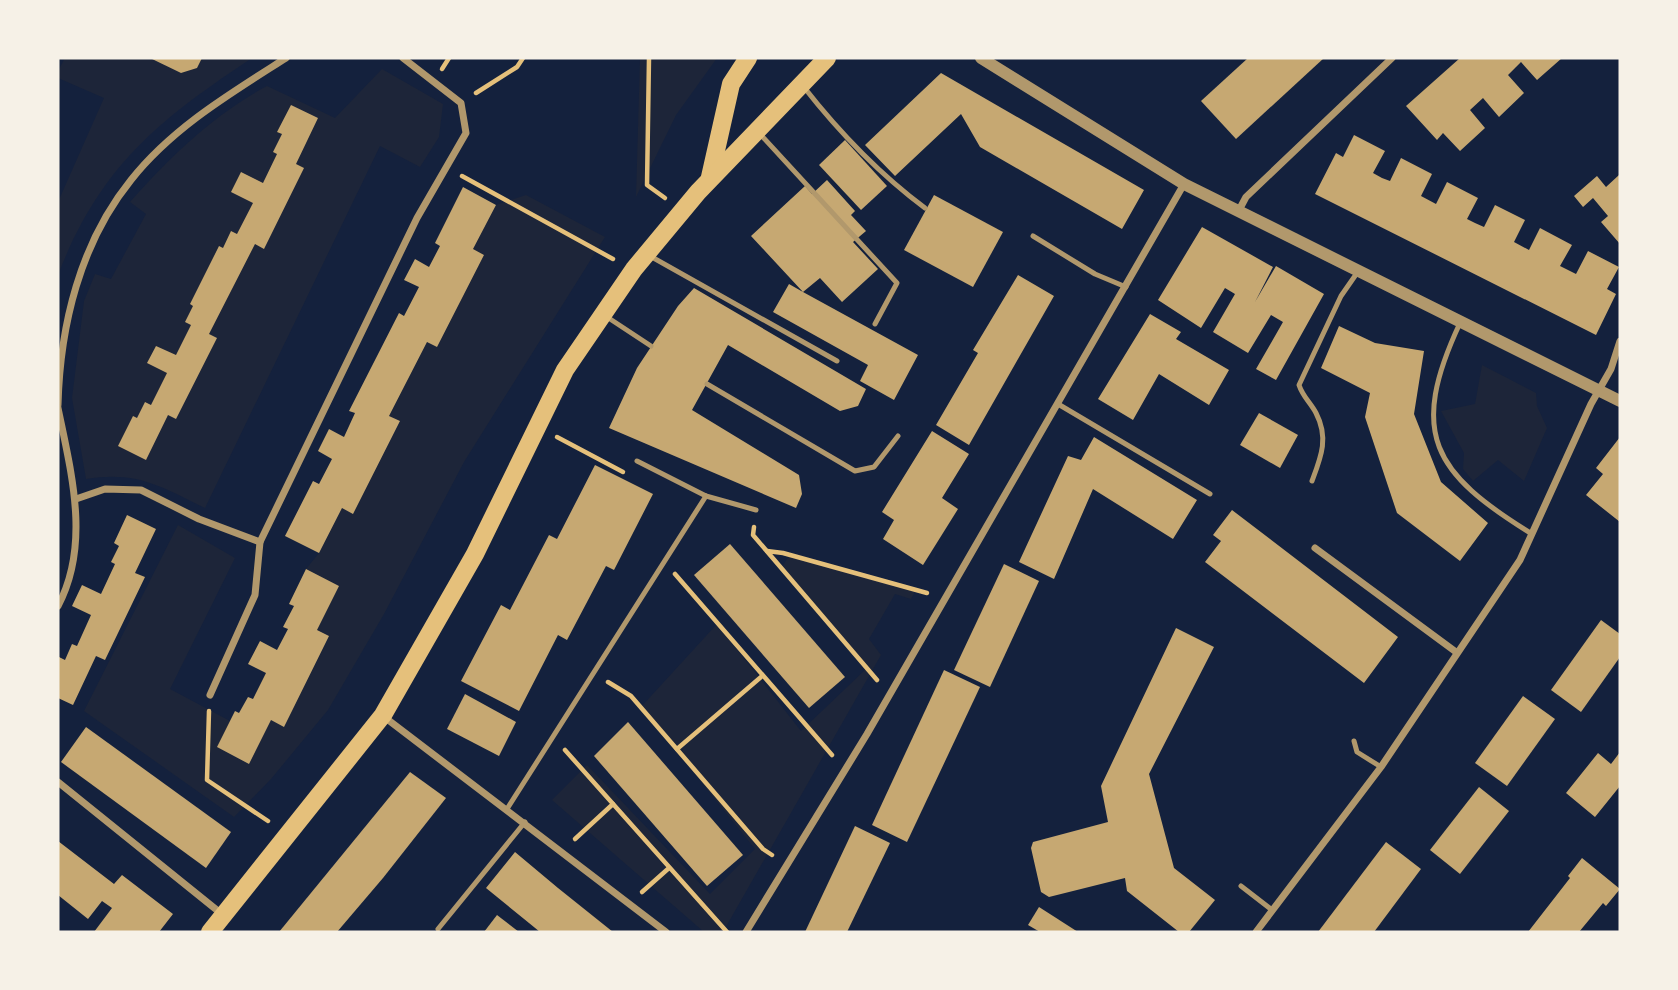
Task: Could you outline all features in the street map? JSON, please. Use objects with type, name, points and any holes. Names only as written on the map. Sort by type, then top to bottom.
[{"type":"main road","points":[[709,181],[731,84],[748,58]]},
{"type":"main road","points":[[210,932],[383,715],[475,554],[565,370],[634,269],[682,210],[755,130],[827,58]]},
{"type":"street","points":[[58,606],[72,565],[76,499],[58,406],[60,354],[69,309],[84,264],[130,180],[163,146],[208,109],[286,58]]},
{"type":"street","points":[[210,695],[255,595],[260,542],[417,218],[466,133],[461,103],[403,58]]},
{"type":"street","points":[[981,58],[1184,184],[1620,401]]},
{"type":"street","points":[[1238,212],[1246,197],[1392,58]]},
{"type":"street","points":[[747,932],[794,858],[1184,184]]},
{"type":"street","points":[[1256,932],[1381,767],[1520,560],[1598,390],[1611,369],[1620,341]]},
{"type":"street","points":[[76,499],[105,489],[141,490],[200,519],[260,542]]},
{"type":"street","points":[[1315,548],[1456,652]]},
{"type":"street","points":[[383,715],[666,932]]},
{"type":"street","points":[[58,782],[224,916]]},
{"type":"lane","points":[[801,84],[836,129],[895,185],[925,208]]},
{"type":"lane","points":[[755,130],[897,283],[875,324]]},
{"type":"lane","points":[[1032,236],[1095,274],[1126,287]]},
{"type":"lane","points":[[646,254],[837,361]]},
{"type":"lane","points":[[1312,481],[1324,448],[1322,428],[1314,410],[1303,398],[1299,385],[1341,296],[1359,270]]},
{"type":"lane","points":[[604,314],[651,346]]},
{"type":"lane","points":[[1460,323],[1439,372],[1433,411],[1435,438],[1465,487],[1503,517],[1532,534]]},
{"type":"lane","points":[[706,384],[855,471],[874,467],[898,436]]},
{"type":"lane","points":[[1058,404],[1210,494]]},
{"type":"lane","points":[[637,461],[706,496],[756,510]]},
{"type":"lane","points":[[507,809],[706,496]]},
{"type":"lane","points":[[1354,741],[1357,752],[1381,767]]},
{"type":"lane","points":[[438,929],[525,822]]},
{"type":"lane","points":[[1241,886],[1272,910]]},
{"type":"path","points":[[461,103],[517,67],[523,58]]},
{"type":"path","points":[[649,58],[647,185],[682,210]]},
{"type":"path","points":[[446,167],[634,269]]},
{"type":"path","points":[[537,427],[624,472],[637,461]]},
{"type":"path","points":[[756,510],[753,535],[877,680]]},
{"type":"path","points":[[766,551],[783,552],[928,594]]},
{"type":"path","points":[[665,562],[761,677],[832,755]]},
{"type":"path","points":[[593,674],[631,696],[763,849],[772,856]]},
{"type":"path","points":[[677,749],[761,677]]},
{"type":"path","points":[[210,695],[207,780],[289,835]]},
{"type":"path","points":[[553,737],[727,932]]},
{"type":"path","points":[[575,839],[613,804]]},
{"type":"path","points":[[642,892],[669,868]]},
{"type":"shaded area","points":[[65,58],[150,58],[181,73],[197,68],[202,58],[252,58],[188,103],[135,150],[93,204],[74,237],[58,275],[58,202],[104,98],[58,78],[58,71]]},
{"type":"shaded area","points":[[640,58],[717,58],[676,115],[636,197]]},
{"type":"shaded area","points":[[382,69],[443,104],[439,137],[420,167],[380,146],[205,508],[148,482],[120,477],[86,479],[72,398],[84,301],[95,274],[111,279],[146,214],[130,202],[193,138],[228,110],[267,86],[335,118]]},
{"type":"shaded area","points":[[526,195],[605,237],[464,462],[384,614],[328,710],[271,779],[234,817],[84,711],[178,525],[235,558],[170,689],[230,721],[217,747],[249,764],[271,720],[284,726],[329,637],[317,630],[339,586],[306,569],[319,553],[342,508],[353,513],[400,422],[389,416],[427,342],[437,347],[484,255],[473,249],[496,205]]},
{"type":"shaded area","points":[[1482,365],[1536,393],[1537,406],[1547,428],[1524,481],[1498,460],[1473,481],[1463,469],[1464,453],[1441,411],[1475,404]]},
{"type":"shaded area","points":[[789,556],[915,592],[911,599],[895,594],[869,639],[881,655],[723,932],[704,932],[552,800],[587,765],[710,894],[755,849],[641,707],[717,624],[801,731],[866,669],[782,567]]},
{"type":"building","points":[[150,58],[202,58],[197,68],[181,73]]},
{"type":"building","points":[[1248,58],[1324,58],[1236,139],[1201,101]]},
{"type":"building","points":[[1460,58],[1562,58],[1537,80],[1521,62],[1508,75],[1524,93],[1499,117],[1483,98],[1470,110],[1485,128],[1460,151],[1443,133],[1437,140],[1406,106]]},
{"type":"building","points":[[941,73],[1144,190],[1122,229],[980,147],[961,114],[895,176],[865,145]]},
{"type":"building","points":[[291,105],[318,118],[296,164],[304,168],[264,249],[255,244],[209,334],[217,338],[176,419],[168,415],[146,460],[118,446],[133,416],[137,418],[145,402],[151,405],[167,373],[147,363],[156,346],[176,355],[191,325],[185,322],[193,306],[190,304],[219,246],[223,248],[231,231],[237,234],[253,203],[231,192],[241,172],[263,183],[277,154],[273,152],[282,134],[277,132]]},
{"type":"building","points":[[1354,135],[1385,151],[1373,173],[1382,178],[1390,181],[1401,158],[1432,174],[1421,196],[1436,204],[1447,182],[1478,198],[1467,219],[1484,227],[1495,205],[1525,220],[1514,242],[1529,250],[1540,228],[1572,245],[1560,266],[1576,274],[1588,251],[1619,267],[1607,289],[1616,294],[1596,335],[1315,194],[1336,153],[1343,157]]},
{"type":"building","points":[[845,140],[887,186],[861,210],[819,165]]},
{"type":"building","points":[[1619,175],[1620,244],[1601,222],[1608,216],[1593,198],[1583,207],[1574,196],[1597,176],[1606,187]]},
{"type":"building","points":[[827,180],[855,211],[851,215],[866,231],[853,242],[878,269],[842,302],[820,278],[803,292],[751,236],[805,186],[812,194]]},
{"type":"building","points":[[463,187],[496,205],[473,249],[484,255],[437,347],[427,342],[389,416],[400,421],[353,514],[342,508],[319,553],[285,536],[313,481],[319,484],[332,459],[318,451],[329,429],[344,437],[355,413],[349,411],[399,313],[404,316],[419,287],[404,280],[415,259],[429,267],[440,246],[435,243]]},
{"type":"building","points":[[934,195],[1003,232],[973,287],[904,250]]},
{"type":"building","points":[[1202,227],[1273,267],[1255,302],[1276,266],[1324,294],[1276,380],[1256,369],[1283,322],[1271,315],[1248,353],[1213,332],[1235,294],[1225,288],[1201,328],[1158,300]]},
{"type":"building","points":[[1018,275],[1054,296],[969,445],[936,425],[978,353],[973,350]]},
{"type":"building","points":[[789,284],[918,355],[894,400],[860,381],[868,365],[773,312]]},
{"type":"building","points":[[694,288],[866,389],[858,406],[840,411],[728,345],[692,410],[799,475],[802,494],[796,508],[609,428],[637,368],[678,306]]},
{"type":"building","points":[[1150,314],[1181,332],[1176,339],[1229,370],[1209,405],[1159,374],[1133,420],[1098,399]]},
{"type":"building","points":[[1339,326],[1375,343],[1424,351],[1414,414],[1441,482],[1488,523],[1460,561],[1397,513],[1365,417],[1370,393],[1321,368]]},
{"type":"building","points":[[1259,413],[1298,435],[1280,468],[1240,445]]},
{"type":"building","points":[[932,431],[969,454],[942,498],[958,509],[923,565],[883,539],[894,520],[882,512]]},
{"type":"building","points":[[1094,437],[1197,500],[1173,539],[1093,489],[1054,579],[1019,562],[1068,456],[1081,460]]},
{"type":"building","points":[[1620,437],[1620,522],[1586,495],[1603,474],[1596,468]]},
{"type":"building","points":[[595,465],[653,494],[614,570],[606,566],[567,640],[558,635],[519,711],[461,681],[501,605],[510,610],[549,535],[557,539]]},
{"type":"building","points":[[1232,510],[1398,637],[1364,683],[1205,562],[1221,541],[1213,535]]},
{"type":"building","points":[[127,515],[156,529],[135,573],[145,577],[105,660],[96,656],[73,705],[58,698],[58,660],[59,657],[65,660],[72,644],[77,646],[91,615],[72,606],[82,585],[101,594],[115,564],[111,562],[119,546],[114,543]]},
{"type":"building","points":[[730,544],[845,677],[809,708],[694,575]]},
{"type":"building","points":[[1004,564],[1039,581],[990,687],[954,670]]},
{"type":"building","points":[[306,569],[339,586],[317,630],[329,636],[284,727],[271,720],[249,764],[217,747],[235,711],[239,713],[248,697],[253,699],[266,673],[248,664],[260,641],[277,650],[288,629],[283,627],[294,606],[289,604]]},
{"type":"building","points":[[1601,620],[1620,634],[1620,657],[1581,712],[1551,690]]},
{"type":"building","points":[[1176,628],[1214,647],[1149,774],[1174,868],[1215,900],[1189,932],[1179,932],[1127,891],[1125,878],[1049,897],[1041,892],[1031,848],[1033,842],[1108,822],[1101,786]]},
{"type":"building","points":[[944,670],[980,687],[907,842],[872,825]]},
{"type":"building","points":[[465,694],[516,722],[499,756],[447,729]]},
{"type":"building","points":[[1523,696],[1555,719],[1507,786],[1475,763]]},
{"type":"building","points":[[628,722],[743,855],[707,886],[594,756]]},
{"type":"building","points":[[86,727],[231,832],[206,868],[61,762]]},
{"type":"building","points":[[1620,752],[1620,786],[1595,817],[1566,793],[1598,753],[1611,764]]},
{"type":"building","points":[[410,772],[446,798],[383,878],[337,932],[279,932]]},
{"type":"building","points":[[1479,787],[1509,811],[1460,874],[1430,850]]},
{"type":"building","points":[[855,826],[890,843],[847,932],[805,932]]},
{"type":"building","points":[[58,841],[114,884],[122,875],[173,914],[159,932],[94,932],[112,908],[102,901],[88,919],[58,895]]},
{"type":"building","points":[[1386,842],[1421,869],[1374,932],[1318,932]]},
{"type":"building","points":[[515,852],[613,932],[540,932],[486,888]]},
{"type":"building","points":[[1582,858],[1620,889],[1606,906],[1603,903],[1579,932],[1528,932],[1570,878],[1568,876]]},
{"type":"building","points":[[1039,907],[1078,932],[1040,932],[1028,925]]},
{"type":"building","points":[[497,915],[519,932],[484,932]]}]
